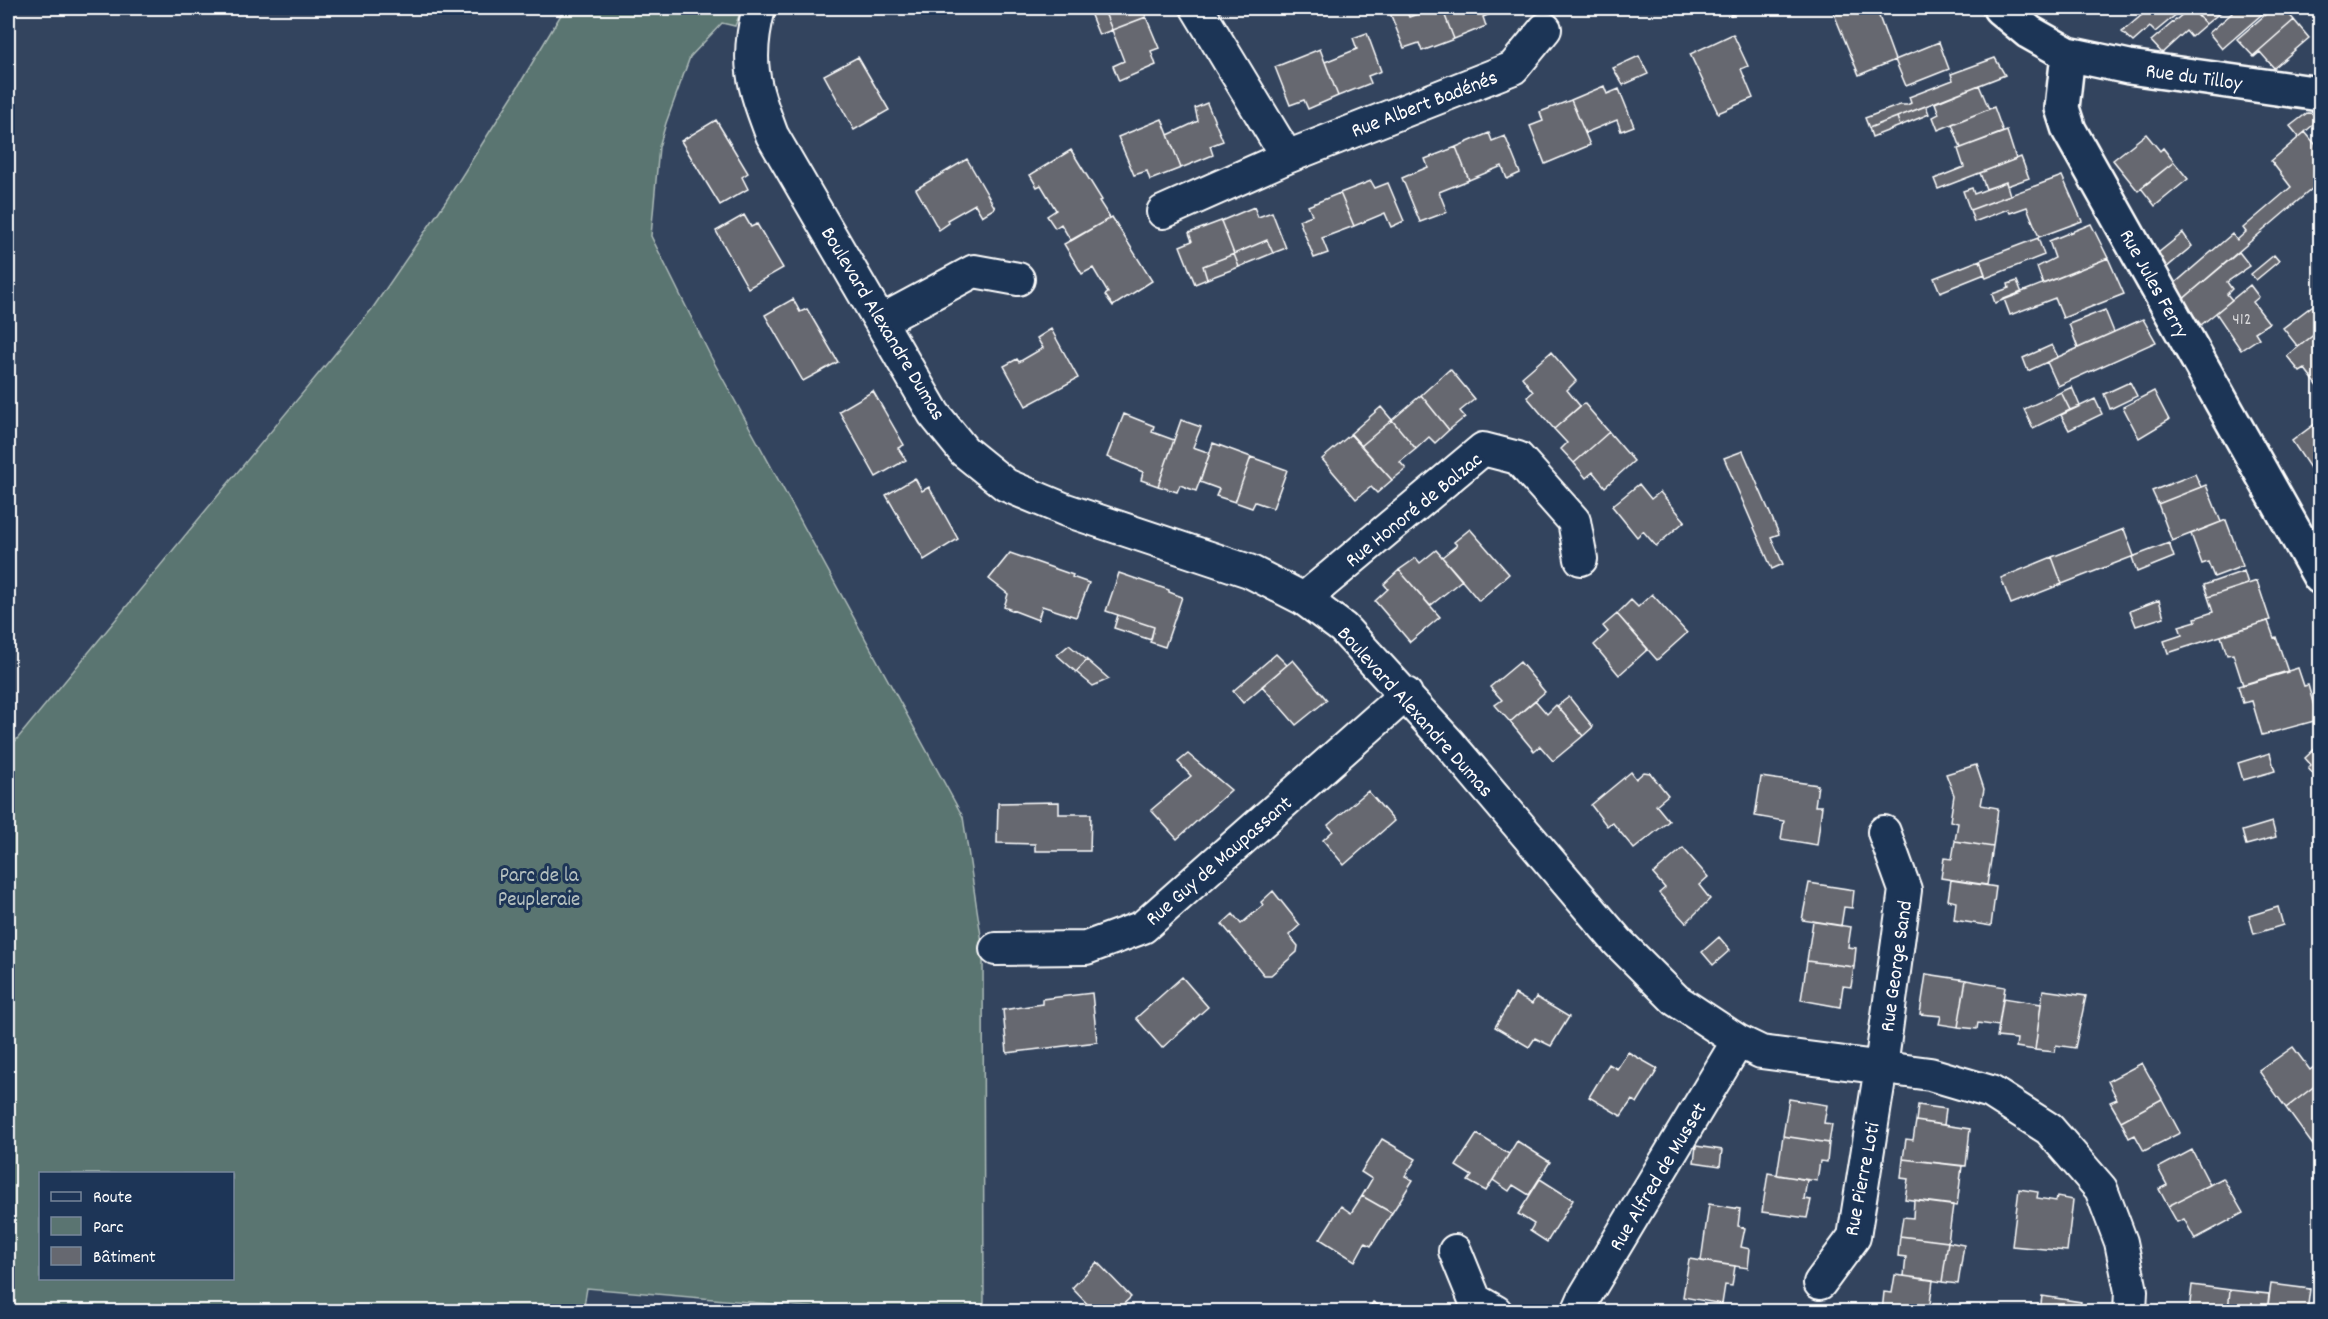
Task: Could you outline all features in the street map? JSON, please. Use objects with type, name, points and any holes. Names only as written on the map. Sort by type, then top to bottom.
[{"type":"street","name":"Boulevard Alexandre Dumas","points":[[759,8],[750,58],[756,92],[772,135],[934,414],[964,451],[1006,485],[1066,510],[1249,571],[1304,599],[1343,628],[1406,694],[1618,942],[1676,1000],[1738,1041],[1761,1052],[1930,1074],[1991,1092],[2049,1129],[2101,1189],[2121,1242],[2131,1291],[2130,1311]]},
{"type":"street","points":[[1197,8],[1287,157]]},
{"type":"street","points":[[2000,8],[2029,32],[2068,54]]},
{"type":"street","name":"Rue Albert Badénés","points":[[1163,212],[1287,157],[1513,68],[1545,28]]},
{"type":"street","name":"Rue du Tilloy","points":[[2068,54],[2129,67],[2320,94]]},
{"type":"street","name":"Rue Jules Ferry","points":[[2068,54],[2062,108],[2069,130],[2320,577]]},
{"type":"street","points":[[881,321],[974,271],[1018,279]]},
{"type":"street","name":"Rue Honoré de Balzac","points":[[1304,599],[1483,449],[1518,458],[1574,521],[1581,559]]},
{"type":"street","name":"Rue Guy de Maupassant","points":[[996,949],[1086,948],[1143,927],[1406,694]]},
{"type":"street","name":"Rue George Sand","points":[[1881,1067],[1905,890],[1884,832]]},
{"type":"street","name":"Rue Alfred de Musset","points":[[1578,1311],[1584,1296],[1738,1041]]},
{"type":"street","name":"Rue Pierre Loti","points":[[1820,1283],[1854,1237],[1881,1067]]},
{"type":"street","points":[[1455,1251],[1475,1300],[1496,1311]]},
{"type":"green space","name":"Parc de la Peupleraie","points":[[565,8],[742,8],[735,26],[722,23],[690,57],[659,147],[651,236],[711,357],[963,817],[983,949],[984,1311],[830,1311],[830,1309],[587,1288],[583,1312],[8,1312],[8,750],[372,309],[446,201]]},
{"type":"building","points":[[1088,8],[1103,8],[1112,30],[1099,35]]},
{"type":"building","points":[[1103,8],[1143,8],[1146,17],[1112,30]]},
{"type":"building","points":[[1388,8],[1405,8],[1409,17],[1426,11],[1425,8],[1442,8],[1454,39],[1422,51],[1419,43],[1404,48]]},
{"type":"building","points":[[1405,8],[1425,8],[1426,11],[1409,17]]},
{"type":"building","points":[[1442,8],[1494,8],[1495,12],[1483,17],[1486,26],[1454,39]]},
{"type":"building","points":[[1727,8],[1747,8],[1731,15]]},
{"type":"building","points":[[1876,8],[1895,60],[1859,75],[1832,9]]},
{"type":"building","points":[[2150,8],[2184,8],[2155,32],[2150,27],[2133,42],[2122,32]]},
{"type":"building","points":[[2190,8],[2206,24],[2191,37],[2186,31],[2162,53],[2151,41]]},
{"type":"building","points":[[2192,8],[2226,8],[2206,24]]},
{"type":"building","points":[[2238,8],[2269,8],[2222,49],[2209,33]]},
{"type":"building","points":[[2273,8],[2283,8],[2294,20],[2253,56],[2237,39]]},
{"type":"building","points":[[1146,17],[1159,48],[1151,51],[1156,65],[1119,81],[1113,66],[1124,61],[1112,30]]},
{"type":"building","points":[[2294,20],[2309,38],[2274,68],[2260,52],[2253,56]]},
{"type":"building","points":[[1367,33],[1381,71],[1368,76],[1371,83],[1338,96],[1325,62],[1357,49],[1353,38]]},
{"type":"building","points":[[1733,34],[1748,66],[1741,69],[1753,98],[1718,113],[1690,54]]},
{"type":"building","points":[[1939,42],[1949,69],[1906,86],[1895,60]]},
{"type":"building","points":[[1320,49],[1338,96],[1308,109],[1304,100],[1290,105],[1275,67]]},
{"type":"building","points":[[1639,56],[1648,74],[1623,85],[1613,68]]},
{"type":"building","points":[[858,57],[889,110],[854,130],[824,75]]},
{"type":"building","points":[[1995,58],[2005,75],[1869,128],[1865,118],[1900,105],[1907,105],[1911,103],[1909,97],[1953,80],[1951,74]]},
{"type":"building","points":[[1979,85],[1989,109],[1938,130],[1933,117],[1939,114],[1935,103]]},
{"type":"building","points":[[1604,86],[1607,94],[1619,89],[1634,126],[1621,131],[1617,120],[1585,133],[1571,100]]},
{"type":"building","points":[[1571,100],[1590,145],[1545,164],[1530,126],[1543,121],[1540,112]]},
{"type":"building","points":[[1207,103],[1223,141],[1210,146],[1213,155],[1181,168],[1168,135],[1198,121],[1195,108]]},
{"type":"building","points":[[1926,106],[1929,114],[1900,126],[1897,117]]},
{"type":"building","points":[[1994,107],[2003,132],[1961,148],[1952,124]]},
{"type":"building","points":[[2307,113],[2320,114],[2320,119],[2299,137],[2290,126]]},
{"type":"building","points":[[1897,117],[1900,126],[1872,137],[1869,128]]},
{"type":"building","points":[[1162,119],[1181,168],[1150,180],[1147,171],[1134,175],[1118,137]]},
{"type":"building","points":[[716,120],[748,173],[742,177],[748,189],[720,205],[681,141]]},
{"type":"building","points":[[2007,131],[2016,159],[1938,189],[1934,179],[1964,167],[1958,149]]},
{"type":"building","points":[[2305,132],[2320,150],[2320,182],[2182,300],[2174,284],[2232,234],[2237,240],[2246,232],[2243,228],[2291,187],[2271,161]]},
{"type":"building","points":[[1489,133],[1492,141],[1505,136],[1520,173],[1507,179],[1502,166],[1469,180],[1456,147]]},
{"type":"building","points":[[2146,134],[2160,151],[2163,148],[2174,162],[2138,191],[2113,160]]},
{"type":"building","points":[[1456,147],[1469,180],[1439,192],[1447,212],[1420,222],[1402,178],[1428,167],[1425,159]]},
{"type":"building","points":[[1071,150],[1102,200],[1099,201],[1110,218],[1071,241],[1061,224],[1055,228],[1047,216],[1056,210],[1041,185],[1037,187],[1030,175]]},
{"type":"building","points":[[2021,157],[2029,178],[2007,186],[2006,182],[1986,189],[1980,173]]},
{"type":"building","points":[[967,159],[995,208],[982,216],[975,204],[947,220],[949,223],[939,230],[916,189]]},
{"type":"building","points":[[2174,162],[2188,179],[2155,206],[2141,188]]},
{"type":"building","points":[[2062,176],[2082,221],[2039,237],[2027,207],[2010,213],[2008,209],[1974,222],[1970,210]]},
{"type":"building","points":[[1371,181],[1375,188],[1388,183],[1404,221],[1391,227],[1385,213],[1354,226],[1340,193]]},
{"type":"building","points":[[2006,182],[2010,195],[1970,210],[1963,191],[1972,188],[1974,194]]},
{"type":"building","points":[[1340,193],[1354,226],[1322,238],[1328,253],[1314,258],[1299,220],[1312,215],[1308,206]]},
{"type":"building","points":[[1254,207],[1258,217],[1272,212],[1286,248],[1273,253],[1267,240],[1234,254],[1221,221]]},
{"type":"building","points":[[744,215],[751,227],[757,224],[783,268],[748,288],[716,231]]},
{"type":"building","points":[[1112,217],[1152,281],[1113,306],[1105,295],[1108,293],[1093,268],[1082,274],[1064,244]]},
{"type":"building","points":[[1221,221],[1234,254],[1203,266],[1207,279],[1195,284],[1180,246],[1192,241],[1189,233]]},
{"type":"building","points":[[2091,224],[2108,258],[2043,284],[2037,267],[2055,258],[2049,241]]},
{"type":"building","points":[[2183,233],[2192,246],[2166,268],[2158,253]]},
{"type":"building","points":[[2038,238],[2044,255],[1986,278],[1980,260]]},
{"type":"building","points":[[1267,240],[1273,253],[1239,267],[1234,254]]},
{"type":"building","points":[[2239,252],[2250,266],[2227,282],[2232,289],[2227,294],[2232,300],[2201,325],[2182,300]]},
{"type":"building","points":[[1234,254],[1239,267],[1207,279],[1203,266]]},
{"type":"building","points":[[2274,255],[2279,261],[2256,280],[2251,274]]},
{"type":"building","points":[[2108,258],[2124,294],[2063,318],[2055,298],[2010,315],[2004,299]]},
{"type":"building","points":[[1980,260],[1985,274],[1940,292],[1934,278]]},
{"type":"building","points":[[2017,281],[2022,293],[1995,303],[1992,294],[2009,288],[2008,284]]},
{"type":"building","points":[[2250,285],[2259,297],[2253,302],[2269,323],[2255,332],[2259,338],[2241,350],[2216,313]]},
{"type":"building","points":[[793,299],[800,312],[807,309],[838,362],[803,381],[765,315]]},
{"type":"building","points":[[2320,300],[2320,330],[2298,347],[2283,328]]},
{"type":"building","points":[[2105,310],[2114,332],[2078,348],[2069,324]]},
{"type":"building","points":[[2143,319],[2156,342],[2058,386],[2047,362]]},
{"type":"building","points":[[1051,329],[1078,378],[1026,406],[1004,366],[1017,359],[1019,362],[1043,348],[1037,338]]},
{"type":"building","points":[[2320,330],[2320,389],[2305,369],[2300,372],[2287,356]]},
{"type":"building","points":[[2052,345],[2058,357],[2028,371],[2023,358]]},
{"type":"building","points":[[1551,352],[1576,381],[1567,390],[1580,406],[1554,429],[1527,397],[1533,392],[1522,377]]},
{"type":"building","points":[[1450,369],[1475,399],[1460,411],[1465,417],[1449,430],[1421,395]]},
{"type":"building","points":[[2130,382],[2137,396],[2110,409],[2104,394]]},
{"type":"building","points":[[2072,387],[2080,406],[2070,410],[2061,392]]},
{"type":"building","points":[[873,391],[904,445],[898,448],[906,460],[876,477],[839,411]]},
{"type":"building","points":[[2154,391],[2169,420],[2139,438],[2123,407]]},
{"type":"building","points":[[2061,392],[2070,410],[2033,428],[2024,409]]},
{"type":"building","points":[[1421,395],[1449,430],[1435,443],[1429,437],[1416,449],[1392,420]]},
{"type":"building","points":[[2095,399],[2102,414],[2069,430],[2061,415]]},
{"type":"building","points":[[1584,403],[1609,432],[1574,463],[1561,449],[1567,443],[1554,429]]},
{"type":"building","points":[[1381,407],[1392,420],[1361,446],[1350,434]]},
{"type":"building","points":[[1124,414],[1154,426],[1152,432],[1174,440],[1158,486],[1141,480],[1143,472],[1107,457]]},
{"type":"building","points":[[1181,420],[1201,427],[1193,447],[1210,453],[1196,491],[1180,485],[1177,492],[1158,486]]},
{"type":"building","points":[[1392,420],[1416,449],[1400,462],[1406,469],[1392,480],[1361,446]]},
{"type":"building","points":[[2320,420],[2320,469],[2314,474],[2292,441]]},
{"type":"building","points":[[1609,432],[1634,461],[1605,487],[1593,472],[1586,478],[1574,463]]},
{"type":"building","points":[[1351,434],[1392,480],[1377,493],[1371,487],[1356,499],[1322,459]]},
{"type":"building","points":[[1213,443],[1251,457],[1235,502],[1216,496],[1219,489],[1200,482]]},
{"type":"building","points":[[1743,451],[1779,534],[1771,537],[1783,564],[1772,569],[1724,458]]},
{"type":"building","points":[[1251,457],[1287,470],[1273,508],[1255,502],[1252,508],[1235,502]]},
{"type":"building","points":[[2195,474],[2201,487],[2158,504],[2152,491]]},
{"type":"building","points":[[915,478],[922,491],[929,487],[958,539],[924,560],[886,495]]},
{"type":"building","points":[[1639,484],[1651,499],[1660,492],[1685,521],[1656,546],[1643,531],[1637,537],[1612,506]]},
{"type":"building","points":[[2320,484],[2320,500],[2313,489]]},
{"type":"building","points":[[2206,485],[2221,522],[2172,541],[2158,504]]},
{"type":"building","points":[[2226,520],[2243,566],[2214,577],[2208,562],[2202,564],[2191,534]]},
{"type":"building","points":[[1470,529],[1509,574],[1479,601],[1442,557],[1457,545],[1454,542]]},
{"type":"building","points":[[2124,529],[2134,556],[2062,584],[2052,557]]},
{"type":"building","points":[[2169,543],[2174,557],[2137,572],[2132,557]]},
{"type":"building","points":[[1436,550],[1462,580],[1430,606],[1399,570],[1416,558],[1420,563]]},
{"type":"building","points":[[1010,553],[1089,583],[1076,617],[1042,606],[1038,620],[1004,607],[1008,594],[989,579]]},
{"type":"building","points":[[2052,557],[2062,584],[2011,604],[2001,578]]},
{"type":"building","points":[[1399,570],[1440,617],[1410,642],[1375,601],[1388,589],[1384,584]]},
{"type":"building","points":[[2244,571],[2248,584],[2208,597],[2204,585]]},
{"type":"building","points":[[1119,573],[1169,590],[1182,597],[1165,647],[1150,642],[1154,627],[1106,611]]},
{"type":"building","points":[[2257,581],[2270,620],[2168,653],[2164,641],[2182,635],[2179,626],[2196,621],[2195,618],[2213,612],[2208,597]]},
{"type":"building","points":[[1652,594],[1687,633],[1657,660],[1617,614],[1631,600],[1638,607]]},
{"type":"building","points":[[2159,600],[2164,617],[2136,626],[2130,611]]},
{"type":"building","points":[[1617,614],[1648,649],[1619,675],[1594,645],[1608,632],[1603,626]]},
{"type":"building","points":[[1118,615],[1154,627],[1151,640],[1114,628]]},
{"type":"building","points":[[2268,621],[2288,672],[2243,685],[2233,654],[2227,655],[2221,636]]},
{"type":"building","points":[[1069,645],[1087,660],[1076,672],[1057,655]]},
{"type":"building","points":[[1276,654],[1287,665],[1243,703],[1233,691]]},
{"type":"building","points":[[1087,660],[1109,679],[1093,686],[1076,672]]},
{"type":"building","points":[[1293,660],[1327,700],[1296,725],[1262,686]]},
{"type":"building","points":[[1520,662],[1545,692],[1510,722],[1495,705],[1502,700],[1490,687]]},
{"type":"building","points":[[2298,668],[2304,686],[2308,685],[2318,720],[2262,735],[2252,701],[2243,703],[2238,686]]},
{"type":"building","points":[[1569,697],[1593,727],[1583,736],[1557,706]]},
{"type":"building","points":[[1535,700],[1547,714],[1556,705],[1583,736],[1553,761],[1540,746],[1534,751],[1510,722]]},
{"type":"building","points":[[2320,744],[2320,782],[2308,768],[2311,765],[2305,758]]},
{"type":"building","points":[[2270,753],[2275,771],[2243,780],[2238,763]]},
{"type":"building","points":[[1188,754],[1231,790],[1177,839],[1151,810],[1191,776],[1178,762]]},
{"type":"building","points":[[1976,765],[1984,789],[1981,805],[1998,808],[1993,847],[1955,841],[1958,823],[1950,821],[1954,795],[1946,774]]},
{"type":"building","points":[[1631,772],[1636,779],[1644,772],[1650,773],[1668,795],[1656,805],[1669,821],[1634,849],[1612,822],[1607,826],[1591,805]]},
{"type":"building","points":[[1761,777],[1818,785],[1815,806],[1822,806],[1817,845],[1781,839],[1784,821],[1755,816]]},
{"type":"building","points":[[1368,791],[1394,821],[1344,865],[1323,840],[1333,831],[1328,825]]},
{"type":"building","points":[[1059,802],[1059,814],[1091,814],[1090,851],[1035,851],[1035,844],[997,843],[998,803]]},
{"type":"building","points":[[2272,822],[2276,837],[2246,845],[2242,831]]},
{"type":"building","points":[[1955,841],[1993,847],[1987,885],[1941,878],[1944,858],[1952,859]]},
{"type":"building","points":[[1683,848],[1708,877],[1699,885],[1710,899],[1686,923],[1659,893],[1665,888],[1653,874]]},
{"type":"building","points":[[1951,880],[1996,887],[1991,926],[1954,920],[1956,902],[1948,900]]},
{"type":"building","points":[[1809,883],[1854,890],[1852,908],[1844,907],[1841,926],[1802,920]]},
{"type":"building","points":[[1273,891],[1300,925],[1289,935],[1298,946],[1297,952],[1271,975],[1264,975],[1222,924],[1233,914],[1241,924],[1263,905],[1261,902]]},
{"type":"building","points":[[2278,907],[2283,925],[2254,934],[2249,916]]},
{"type":"building","points":[[1813,921],[1851,927],[1848,947],[1856,948],[1854,967],[1807,961]]},
{"type":"building","points":[[1719,937],[1730,950],[1713,965],[1702,952]]},
{"type":"building","points":[[1807,961],[1854,967],[1851,987],[1843,986],[1840,1007],[1801,1000]]},
{"type":"building","points":[[1926,974],[1966,980],[1958,1027],[1939,1024],[1941,1016],[1920,1014]]},
{"type":"building","points":[[1182,977],[1208,1007],[1162,1048],[1136,1018]]},
{"type":"building","points":[[1966,980],[2005,987],[1999,1026],[1978,1023],[1977,1029],[1958,1027]]},
{"type":"building","points":[[2043,990],[2086,996],[2075,1048],[2056,1045],[2055,1052],[2035,1050]]},
{"type":"building","points":[[1092,993],[1097,1042],[1007,1053],[1003,1010],[1042,1004],[1042,999]]},
{"type":"building","points":[[1515,994],[1532,1004],[1536,997],[1569,1017],[1551,1046],[1535,1038],[1529,1047],[1495,1027]]},
{"type":"building","points":[[2003,998],[2041,1004],[2035,1050],[2016,1047],[2017,1039],[1997,1037]]},
{"type":"building","points":[[2293,1047],[2310,1070],[2315,1066],[2320,1073],[2320,1082],[2286,1108],[2259,1071]]},
{"type":"building","points":[[1628,1052],[1658,1069],[1637,1103],[1632,1100],[1621,1116],[1589,1097],[1609,1064],[1617,1069]]},
{"type":"building","points":[[2142,1063],[2162,1099],[2121,1121],[2110,1102],[2117,1099],[2108,1081]]},
{"type":"building","points":[[2320,1082],[2320,1138],[2312,1144],[2286,1108]]},
{"type":"building","points":[[1789,1099],[1827,1105],[1824,1123],[1832,1124],[1829,1143],[1783,1136]]},
{"type":"building","points":[[2162,1099],[2180,1133],[2144,1151],[2135,1135],[2129,1138],[2121,1121]]},
{"type":"building","points":[[1918,1105],[1946,1109],[1944,1125],[1916,1121]]},
{"type":"building","points":[[1916,1121],[1970,1129],[1966,1166],[1903,1159],[1906,1139],[1913,1140]]},
{"type":"building","points":[[1477,1134],[1509,1154],[1486,1191],[1468,1181],[1472,1176],[1456,1166]]},
{"type":"building","points":[[1783,1136],[1829,1143],[1827,1162],[1820,1161],[1817,1181],[1777,1175]]},
{"type":"building","points":[[2320,1138],[2320,1156],[2312,1144]]},
{"type":"building","points":[[1382,1139],[1416,1159],[1405,1176],[1413,1180],[1392,1213],[1362,1196],[1372,1179],[1361,1172]]},
{"type":"building","points":[[1517,1141],[1550,1162],[1529,1195],[1513,1185],[1509,1191],[1493,1180]]},
{"type":"building","points":[[1696,1146],[1722,1150],[1720,1166],[1694,1162]]},
{"type":"building","points":[[2192,1150],[2210,1185],[2168,1206],[2159,1189],[2167,1185],[2158,1168]]},
{"type":"building","points":[[1903,1159],[1962,1166],[1957,1206],[1905,1199],[1908,1179],[1901,1178]]},
{"type":"building","points":[[1768,1173],[1807,1180],[1804,1199],[1811,1200],[1807,1218],[1762,1212]]},
{"type":"building","points":[[2223,1178],[2243,1213],[2195,1239],[2184,1219],[2177,1222],[2168,1206]]},
{"type":"building","points":[[1540,1179],[1573,1200],[1547,1242],[1530,1231],[1534,1224],[1518,1214]]},
{"type":"building","points":[[2019,1189],[2038,1192],[2037,1198],[2056,1201],[2057,1197],[2073,1200],[2067,1251],[2012,1246]]},
{"type":"building","points":[[1362,1196],[1392,1213],[1371,1246],[1365,1243],[1355,1261],[1320,1239],[1341,1206],[1351,1213]]},
{"type":"building","points":[[1914,1200],[1953,1205],[1948,1242],[1900,1236],[1903,1217],[1913,1218]]},
{"type":"building","points":[[1709,1204],[1740,1209],[1738,1226],[1745,1228],[1741,1247],[1750,1249],[1748,1268],[1701,1261]]},
{"type":"building","points":[[1900,1236],[1948,1242],[1942,1282],[1904,1276],[1906,1257],[1898,1256]]},
{"type":"building","points":[[1948,1242],[1964,1245],[1958,1284],[1942,1282]]},
{"type":"building","points":[[1689,1259],[1735,1266],[1732,1286],[1725,1285],[1722,1304],[1683,1297]]},
{"type":"building","points":[[1097,1262],[1131,1297],[1115,1312],[1095,1312],[1072,1288]]},
{"type":"building","points":[[1895,1275],[1933,1280],[1929,1312],[1882,1312],[1884,1292],[1892,1293]]},
{"type":"building","points":[[2271,1284],[2310,1289],[2307,1312],[2267,1312]]},
{"type":"building","points":[[2192,1285],[2230,1290],[2228,1312],[2189,1312]]},
{"type":"building","points":[[2230,1290],[2269,1294],[2267,1312],[2228,1312]]},
{"type":"building","points":[[2042,1296],[2081,1302],[2080,1312],[2040,1312]]},
{"type":"building","points":[[1373,1302],[1389,1312],[1367,1312]]}]
